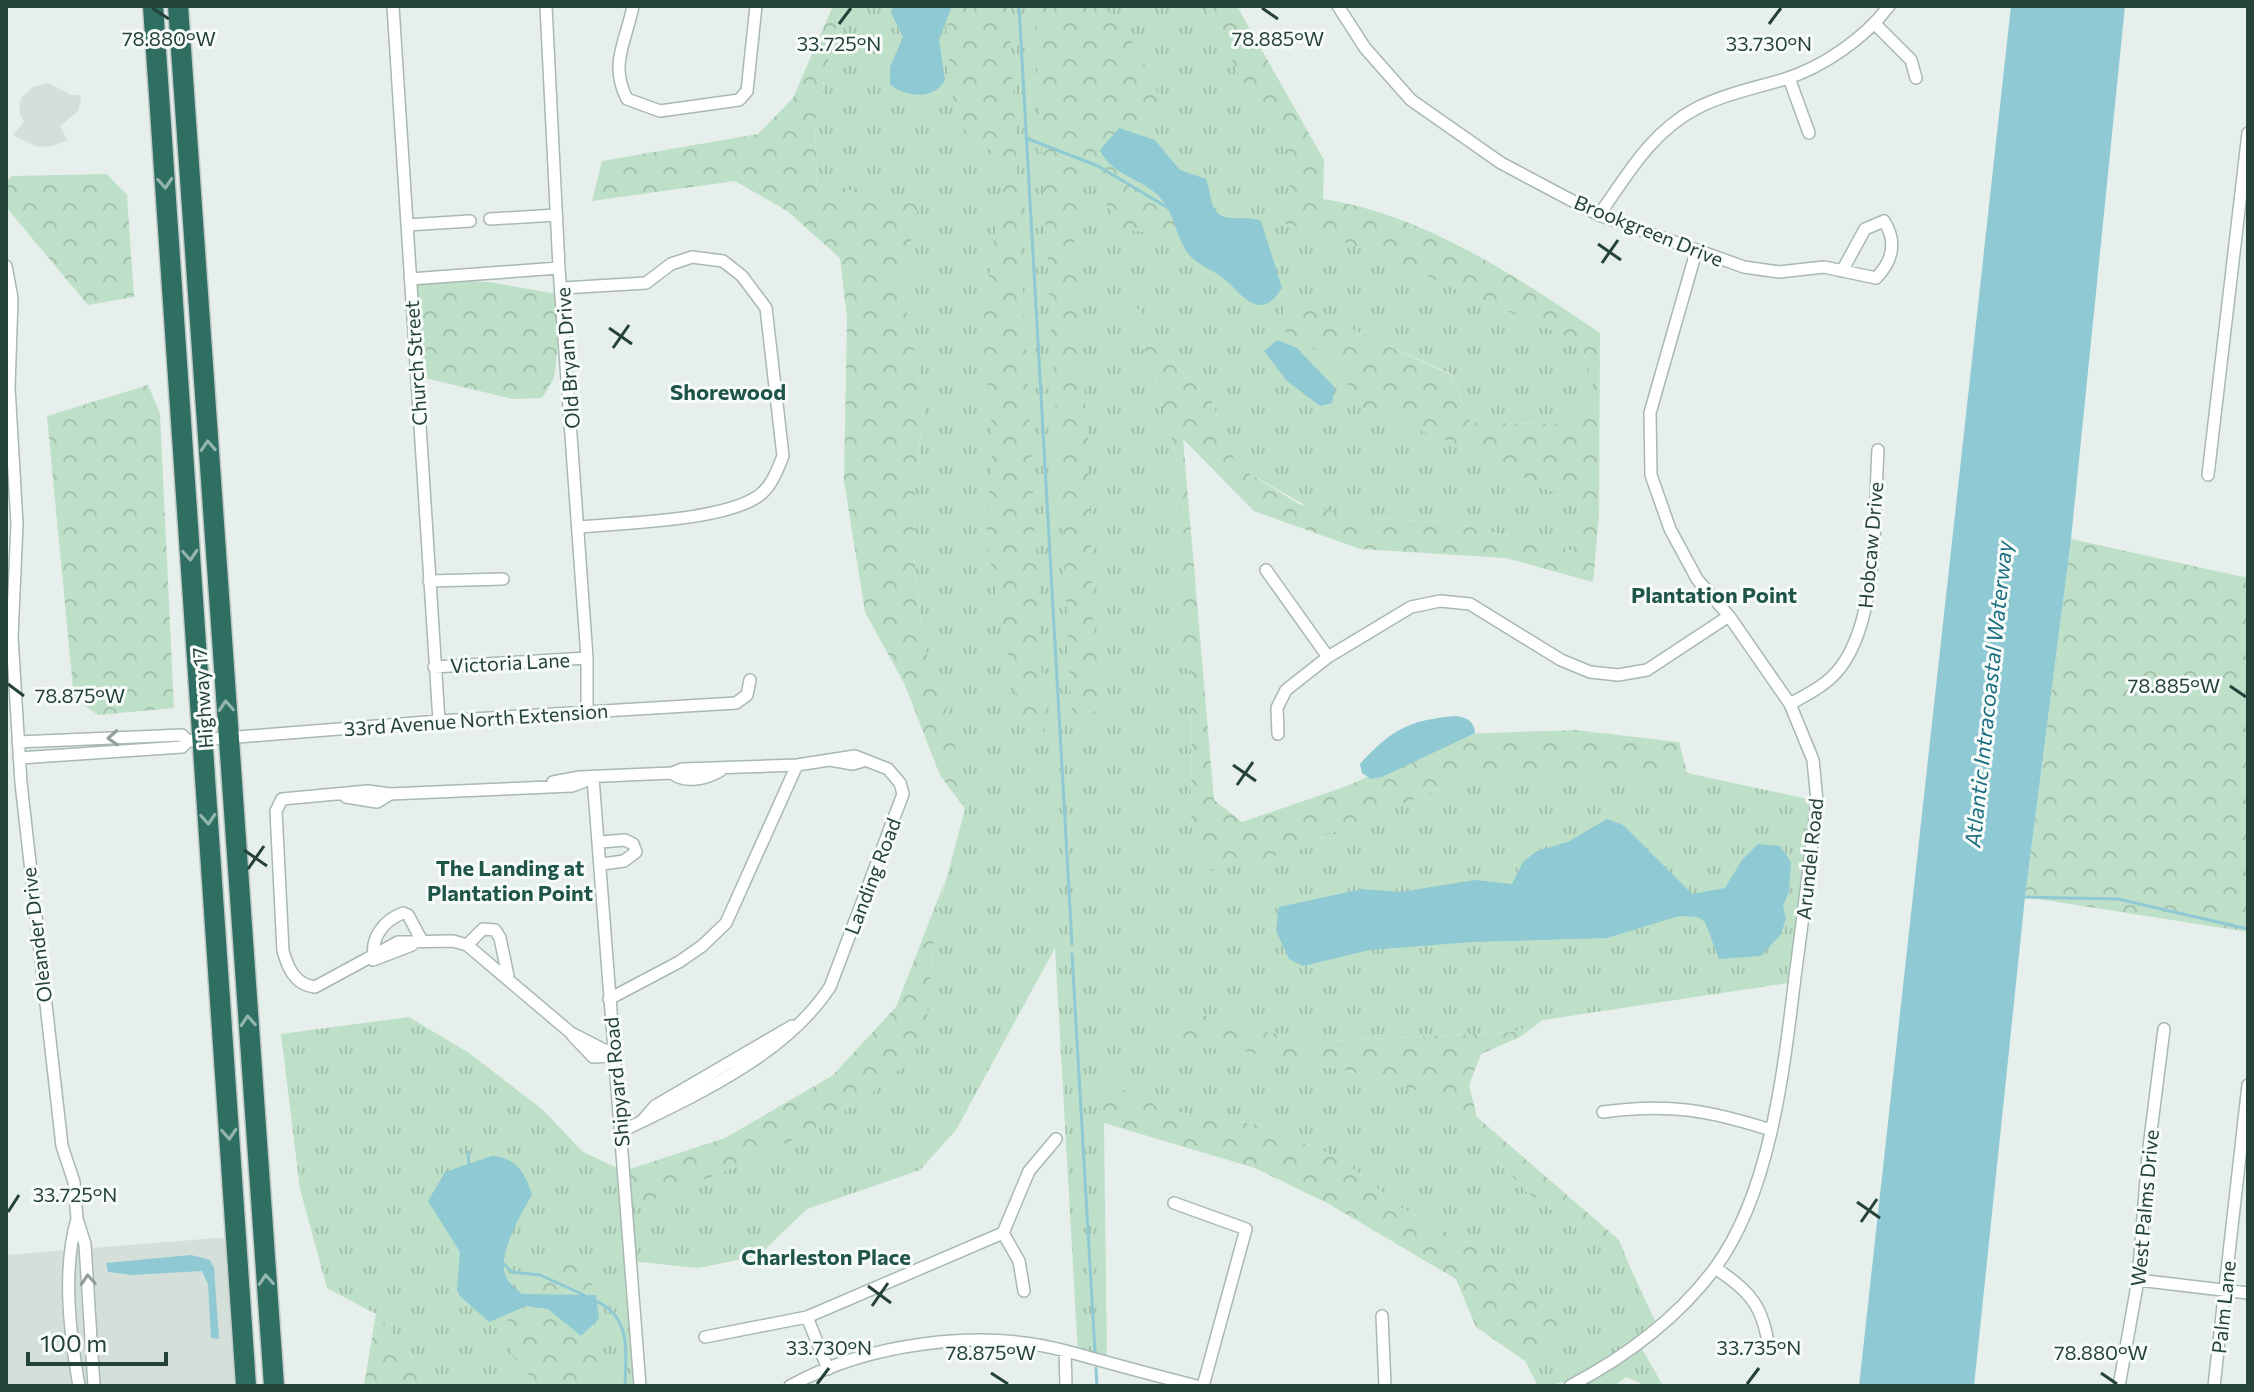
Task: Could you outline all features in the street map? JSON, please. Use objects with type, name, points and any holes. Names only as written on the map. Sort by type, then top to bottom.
[{"type":"highway","name":"Highway 17","points":[[153,6],[195,741],[246,1386]]},
{"type":"highway","name":"Highway 17","points":[[178,6],[274,1386]]},
{"type":"street","name":"Church Street","points":[[393,6],[439,721]]},
{"type":"street","name":"Old Bryan Drive","points":[[546,6],[559,268],[563,288],[587,658],[587,711]]},
{"type":"street","points":[[633,6],[616,64],[618,81],[627,99],[660,111],[739,100],[747,91],[756,6]]},
{"type":"street","name":"Brookgreen Drive","points":[[1338,6],[1365,48],[1411,100],[1501,163],[1599,215],[1744,267],[1779,272],[1824,267],[1842,271],[1876,278],[1889,265],[1893,235],[1884,221],[1865,229],[1842,271]]},
{"type":"street","points":[[1599,215],[1652,139],[1696,109],[1730,94],[1789,78],[1840,51],[1875,24],[1889,6]]},
{"type":"street","points":[[1875,24],[1911,60],[1916,78]]},
{"type":"street","points":[[1789,78],[1809,133]]},
{"type":"street","points":[[2208,475],[2248,133]]},
{"type":"street","points":[[490,219],[556,215]]},
{"type":"street","points":[[407,225],[470,221]]},
{"type":"street","name":"Arundel Road","points":[[1570,1386],[1640,1345],[1681,1307],[1715,1268],[1748,1201],[1771,1130],[1787,1055],[1817,801],[1813,760],[1790,704],[1729,616],[1697,579],[1670,529],[1651,475],[1650,413],[1696,252]]},
{"type":"street","points":[[563,288],[646,283],[671,264],[692,257],[723,261],[742,276],[766,308],[783,456],[774,479],[757,497],[731,508],[658,521],[578,527]]},
{"type":"street","name":"Oleander Drive","points":[[6,266],[12,298],[9,387],[17,524],[12,637],[19,758],[45,1016],[62,1146],[74,1182],[77,1219],[87,1263],[94,1386]]},
{"type":"street","points":[[410,279],[559,268]]},
{"type":"street","name":"Hobcaw Drive","points":[[1790,704],[1822,686],[1838,670],[1862,626],[1878,450]]},
{"type":"street","points":[[1266,570],[1328,657]]},
{"type":"street","points":[[429,581],[503,579]]},
{"type":"street","points":[[1278,734],[1277,708],[1286,690],[1328,657],[1411,607],[1440,601],[1470,604],[1561,660],[1590,672],[1618,675],[1647,670],[1729,616]]},
{"type":"street","name":"Victoria Lane","points":[[434,667],[587,658]]},
{"type":"street","name":"33rd Avenue North Extension","points":[[19,758],[182,747],[195,741],[229,737],[736,703],[747,695],[750,680]]},
{"type":"street","name":"33rd Avenue North Extension","points":[[18,742],[182,735],[195,741]]},
{"type":"street","name":"Landing Road","points":[[374,956],[315,987],[298,981],[288,967],[283,951],[276,811],[282,799],[368,791],[390,794],[542,786],[563,779],[672,773],[682,769],[797,765],[830,760],[853,764],[863,761],[888,769],[900,783],[903,794],[830,987],[817,1008],[712,1078],[655,1106],[641,1122],[620,1132]]},
{"type":"street","points":[[609,999],[679,962],[726,923],[797,765]]},
{"type":"street","name":"Shipyard Road","points":[[593,778],[601,842],[609,999],[640,1386]]},
{"type":"street","points":[[601,842],[625,840],[633,844],[636,852],[624,861],[602,864]]},
{"type":"street","points":[[374,956],[374,939],[382,928],[403,913],[408,915],[422,941]]},
{"type":"street","points":[[467,945],[483,929],[495,930],[500,938],[508,976]]},
{"type":"street","points":[[374,956],[398,942],[453,941],[467,945],[508,976],[571,1033],[614,1055]]},
{"type":"street","name":"West Palms Drive","points":[[2119,1386],[2138,1280],[2148,1155],[2164,1029]]},
{"type":"street","name":"Palm Lane","points":[[2214,1386],[2248,1085]]},
{"type":"street","points":[[1603,1112],[1651,1105],[1691,1108],[1771,1130]]},
{"type":"street","points":[[705,1337],[807,1317],[1003,1233],[1029,1171],[1056,1139]]},
{"type":"street","points":[[790,1386],[828,1369],[898,1349],[966,1342],[1023,1344],[1065,1351],[1200,1386],[1246,1229],[1174,1203]]},
{"type":"street","name":"Oleander Drive","points":[[77,1219],[70,1243],[74,1357],[79,1386]]},
{"type":"street","points":[[1003,1233],[1019,1261],[1024,1291]]},
{"type":"street","points":[[1715,1268],[1739,1284],[1757,1306],[1766,1322],[1769,1350]]},
{"type":"street","points":[[2138,1280],[2248,1293]]},
{"type":"street","points":[[1382,1316],[1385,1386]]},
{"type":"street","points":[[807,1317],[828,1369]]},
{"type":"street","points":[[1065,1351],[1066,1386]]},
{"type":"shaded area","points":[[48,83],[71,95],[80,95],[81,100],[78,111],[60,126],[67,140],[53,146],[37,147],[13,135],[24,122],[19,111],[21,98],[33,87]]},
{"type":"shaded area","points":[[229,1237],[236,1386],[6,1386],[6,1255]]},
{"type":"green space","points":[[833,6],[841,6],[815,121],[817,190],[881,190],[895,202],[919,203],[901,283],[924,403],[915,487],[914,556],[923,643],[952,723],[965,809],[940,775],[904,683],[865,612],[844,481],[847,319],[840,258],[787,211],[735,181],[592,201],[602,161],[758,134],[793,98]]},
{"type":"green space","points":[[841,6],[1204,6],[1250,95],[1297,161],[1280,222],[1359,247],[1581,343],[1593,384],[1567,424],[1471,423],[1451,374],[1288,301],[1346,369],[1479,454],[1579,506],[1573,551],[1449,522],[1371,519],[1310,508],[1236,466],[1211,400],[1175,365],[1135,305],[1126,311],[1153,369],[1181,475],[1192,671],[1191,826],[1314,840],[1471,776],[1687,773],[1817,801],[1795,982],[1543,1020],[1514,1032],[1330,1041],[1244,1029],[1189,1010],[1181,1045],[1244,1051],[1349,1071],[1438,1097],[1527,1192],[1630,1267],[1655,1321],[1586,1373],[1570,1380],[1538,1386],[1525,1361],[1570,1333],[1496,1258],[1403,1209],[1339,1158],[1265,1126],[1166,1110],[1097,1078],[1104,1123],[1107,1363],[1078,1355],[1055,948],[956,1130],[920,1170],[807,1209],[758,1256],[698,1268],[630,1261],[639,1386],[437,1386],[376,1314],[327,1288],[300,1189],[281,1034],[409,1017],[469,1053],[542,1109],[583,1152],[624,1171],[627,1209],[924,1034],[938,910],[965,809],[952,723],[923,643],[914,556],[915,487],[924,403],[901,283],[918,203],[895,202],[868,191],[817,191],[815,121]]},
{"type":"green space","points":[[954,6],[1009,6],[1045,738],[1020,717],[986,537],[993,438],[982,331],[1004,162],[955,122],[946,28]]},
{"type":"green space","points":[[1034,6],[1103,6],[1124,29],[1167,113],[1137,119],[1122,135],[1184,208],[1171,236],[1123,229],[1088,179],[1073,224],[1088,443],[1093,619],[1102,705],[1073,731]]},
{"type":"green space","points":[[1204,6],[1237,6],[1324,160],[1323,199],[1361,207],[1433,233],[1502,270],[1600,333],[1599,516],[1593,582],[1506,558],[1360,549],[1254,511],[1183,439],[1214,800],[1242,822],[1347,786],[1463,734],[1575,730],[1679,742],[1687,773],[1578,778],[1471,776],[1314,840],[1310,847],[1211,871],[1191,826],[1192,671],[1177,664],[1181,475],[1153,369],[1126,311],[1135,305],[1175,365],[1211,400],[1237,466],[1299,504],[1371,519],[1449,522],[1573,551],[1579,506],[1479,454],[1349,402],[1346,369],[1279,328],[1288,300],[1451,375],[1471,423],[1566,424],[1593,384],[1581,343],[1359,247],[1280,222],[1296,161],[1250,95]]},
{"type":"green space","points":[[107,174],[127,195],[134,297],[88,305],[6,207],[6,182],[12,176]]},
{"type":"green space","points":[[410,279],[488,282],[564,295],[554,378],[542,398],[513,399],[425,378]]},
{"type":"green space","points":[[148,385],[160,414],[174,708],[98,715],[74,698],[47,416]]},
{"type":"green space","points":[[2071,539],[2248,578],[2248,932],[2025,897]]},
{"type":"green space","points":[[945,881],[935,935],[924,1032],[907,1061],[878,1088],[794,1139],[627,1210],[624,1171],[725,1138],[832,1076],[896,1007]]},
{"type":"green space","points":[[1189,1010],[1244,1029],[1330,1041],[1514,1032],[1543,1020],[1520,1037],[1481,1054],[1469,1085],[1477,1117],[1619,1240],[1630,1267],[1527,1192],[1438,1097],[1349,1071],[1244,1051],[1181,1045],[1167,1037]]},
{"type":"green space","points":[[1096,1077],[1166,1110],[1265,1126],[1339,1158],[1403,1209],[1496,1258],[1571,1333],[1525,1361],[1476,1327],[1456,1279],[1329,1204],[1255,1168],[1104,1123]]},
{"type":"green space","points":[[590,1260],[601,1386],[538,1386],[511,1354],[507,1308],[516,1275]]},
{"type":"green space","points":[[376,1314],[437,1386],[364,1386]]},
{"type":"green space","points":[[1640,1345],[1663,1386],[1647,1386],[1626,1377],[1614,1386],[1570,1386]]},
{"type":"water","points":[[892,6],[952,6],[939,40],[945,80],[934,91],[911,94],[890,84],[890,67],[903,37],[891,13]]},
{"type":"water","name":"Atlantic Intracoastal Waterway","points":[[2011,6],[2125,6],[2071,539],[2025,897],[1974,1386],[1859,1386]]},
{"type":"water","points":[[1119,128],[1155,140],[1180,170],[1206,179],[1212,204],[1220,215],[1261,221],[1282,288],[1274,299],[1266,304],[1251,302],[1188,254],[1168,209],[1158,195],[1113,167],[1100,150]]},
{"type":"water","points":[[1277,340],[1297,348],[1335,388],[1332,403],[1320,406],[1287,381],[1264,351]]},
{"type":"water","points":[[1456,716],[1470,721],[1475,733],[1382,777],[1371,779],[1362,773],[1360,764],[1392,734],[1426,720]]},
{"type":"water","points":[[1607,819],[1623,825],[1692,894],[1725,888],[1742,860],[1758,844],[1780,846],[1791,862],[1789,892],[1783,906],[1786,919],[1781,934],[1761,956],[1719,959],[1705,922],[1698,917],[1679,916],[1607,938],[1472,942],[1370,950],[1303,966],[1289,959],[1276,931],[1279,907],[1362,889],[1400,892],[1475,880],[1512,884],[1523,862],[1537,851],[1568,842]]},
{"type":"water","points":[[492,1156],[514,1163],[527,1180],[532,1195],[508,1245],[504,1266],[506,1277],[522,1294],[596,1295],[599,1319],[581,1336],[548,1309],[526,1306],[489,1322],[457,1290],[460,1252],[428,1201],[445,1172]]},
{"type":"water","points":[[191,1255],[210,1260],[214,1268],[219,1339],[211,1338],[208,1284],[202,1271],[132,1275],[108,1272],[106,1263]]},
{"type":"waterway","points":[[1019,6],[1072,944]]},
{"type":"waterway","points":[[1026,138],[1098,166],[1170,209]]},
{"type":"waterway","points":[[2025,897],[2118,899],[2248,929]]},
{"type":"waterway","points":[[1072,954],[1095,1352]]},
{"type":"waterway","points":[[468,1152],[469,1164]]},
{"type":"waterway","points":[[504,1264],[512,1272],[540,1275],[584,1295]]},
{"type":"waterway","points":[[598,1302],[609,1309],[622,1327],[626,1349],[625,1386]]},
{"type":"waterway","points":[[1096,1368],[1097,1386]]},
{"type":"district","name":"Shorewood","points":[[728,391]]},
{"type":"district","name":"Plantation Point","points":[[1714,594]]},
{"type":"district","name":"The Landing at Plantation Point","points":[[510,880]]},
{"type":"district","name":"Charleston Place","points":[[826,1256]]}]
